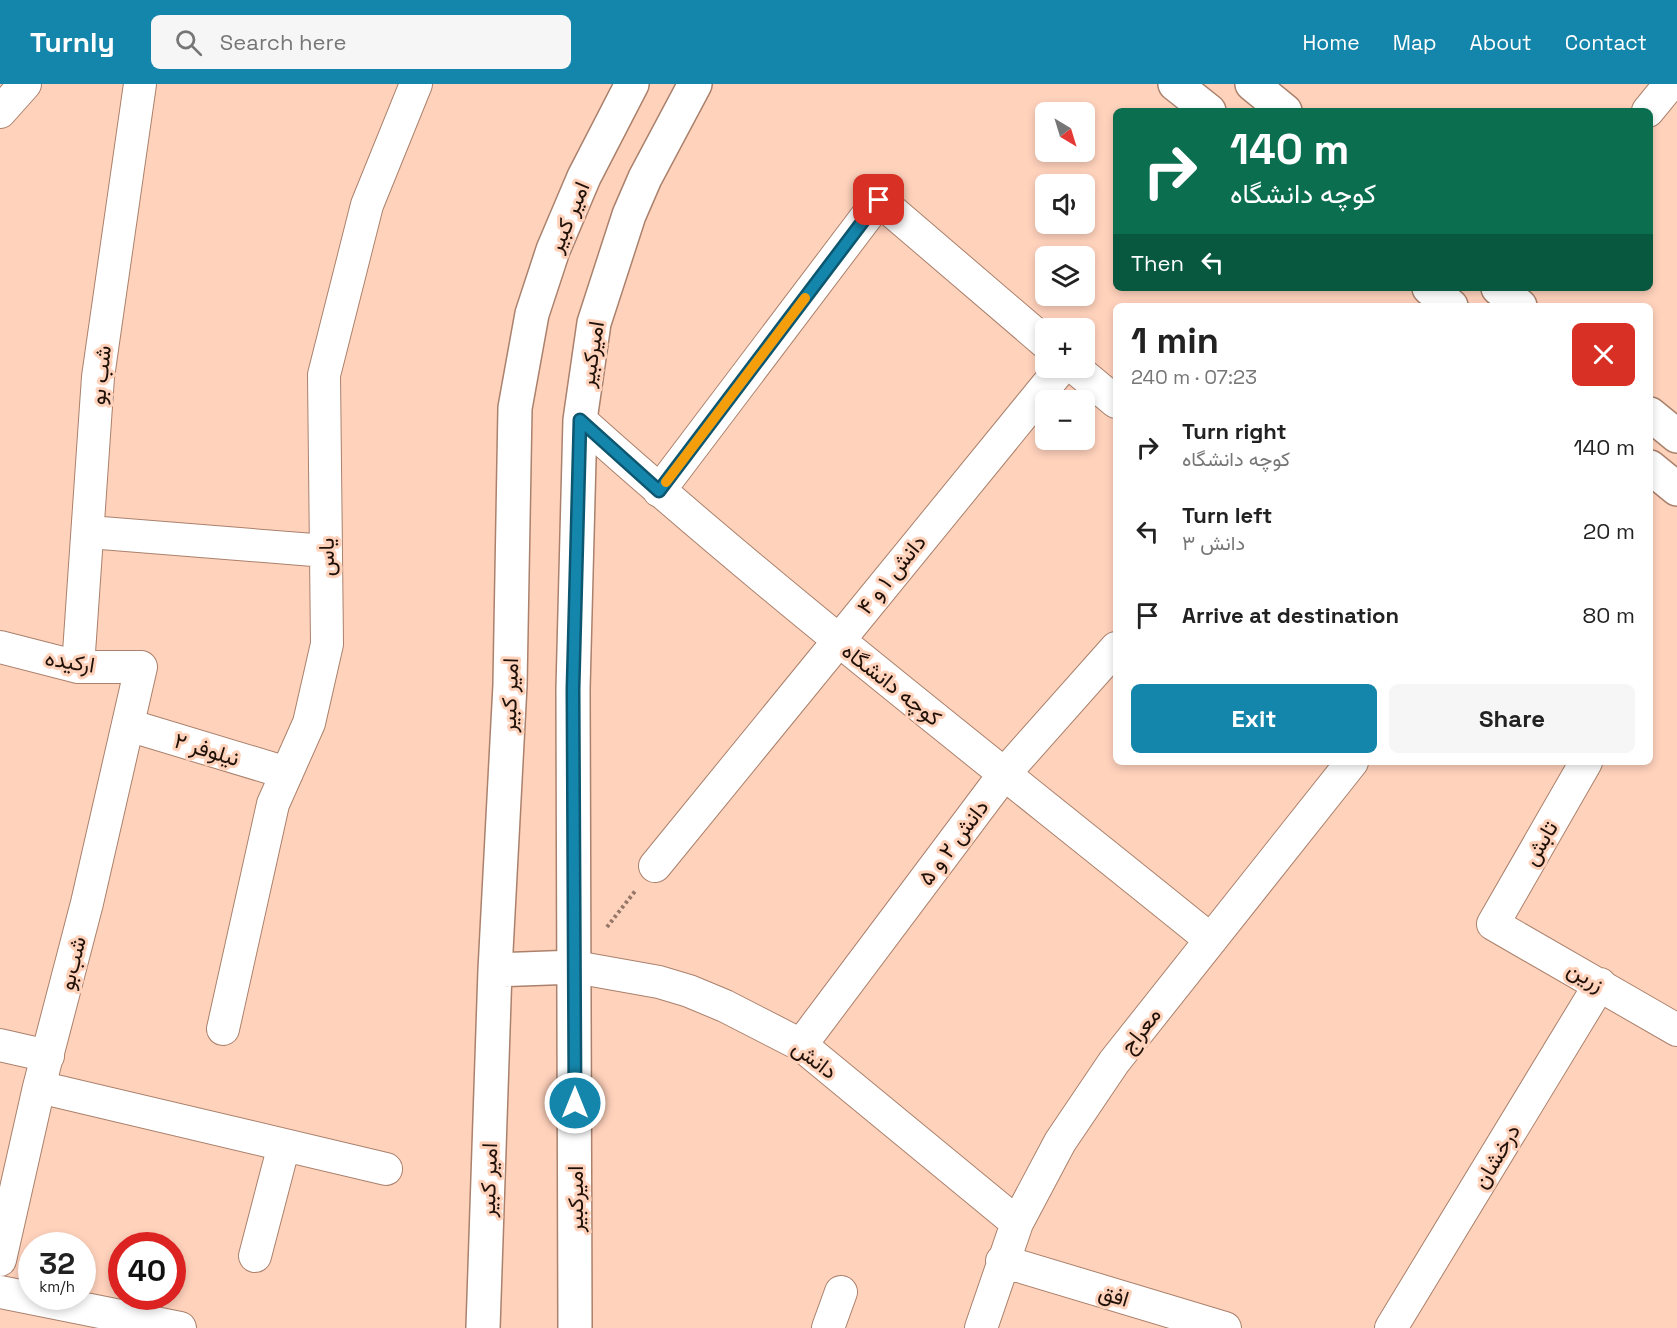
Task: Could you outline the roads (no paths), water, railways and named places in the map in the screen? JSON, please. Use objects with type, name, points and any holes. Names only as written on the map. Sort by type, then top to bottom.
[{"type":"street","points":[[0,112],[25,84]]},
{"type":"street","name":"شب بو","points":[[78,667],[98,377],[140,84]]},
{"type":"street","name":"یاس","points":[[223,1029],[273,804],[309,723],[327,644],[324,375],[367,205],[416,84]]},
{"type":"street","name":"امیر کبیر","points":[[483,1328],[495,970],[510,685],[515,408],[521,363],[532,314],[553,250],[584,177],[632,84]]},
{"type":"street","name":"امیرکبیر","points":[[575,1328],[573,689],[580,420],[594,323],[626,226],[645,178],[695,84]]},
{"type":"street","points":[[1175,84],[1205,108]]},
{"type":"street","points":[[1252,84],[1281,108]]},
{"type":"street","points":[[1650,108],[1670,84]]},
{"type":"street","points":[[659,491],[879,200],[1035,334]]},
{"type":"street","points":[[1433,291],[1447,303]]},
{"type":"street","points":[[1502,291],[1516,303]]},
{"type":"street","name":"دانش ۱ و ۴","points":[[655,866],[1053,378]]},
{"type":"street","points":[[1087,378],[1113,400]]},
{"type":"street","points":[[1653,416],[1677,436]]},
{"type":"street","name":"کوچه دانشگاه","points":[[580,420],[659,491],[837,641],[1005,773],[1211,940]]},
{"type":"street","points":[[1653,469],[1677,489]]},
{"type":"street","points":[[89,532],[326,551]]},
{"type":"street","name":"ارکیده","points":[[0,647],[78,667],[141,667]]},
{"type":"street","name":"دانش ۲ و ۵","points":[[801,1045],[1005,773],[1113,651]]},
{"type":"street","name":"شب‌بو","points":[[0,1260],[39,1087],[87,903],[141,667]]},
{"type":"street","name":"نیلوفر ۲","points":[[128,725],[287,773]]},
{"type":"street","name":"معراج","points":[[981,1328],[1017,1223],[1060,1142],[1114,1062],[1350,765]]},
{"type":"street","name":"تابش","points":[[1493,924],[1584,765]]},
{"type":"street","name":"زرین","points":[[1493,924],[1677,1030]]},
{"type":"street","points":[[495,970],[575,967]]},
{"type":"street","name":"دانش","points":[[575,967],[659,982],[689,991],[725,1006],[801,1045],[1017,1223]]},
{"type":"street","name":"درخشان","points":[[1391,1328],[1600,984]]},
{"type":"street","points":[[0,1045],[48,1056]]},
{"type":"street","points":[[39,1087],[386,1169]]},
{"type":"street","points":[[255,1256],[284,1145]]},
{"type":"street","name":"افق","points":[[1002,1262],[1226,1328]]},
{"type":"street","points":[[0,1292],[180,1328]]},
{"type":"street","points":[[828,1328],[841,1292]]}]
